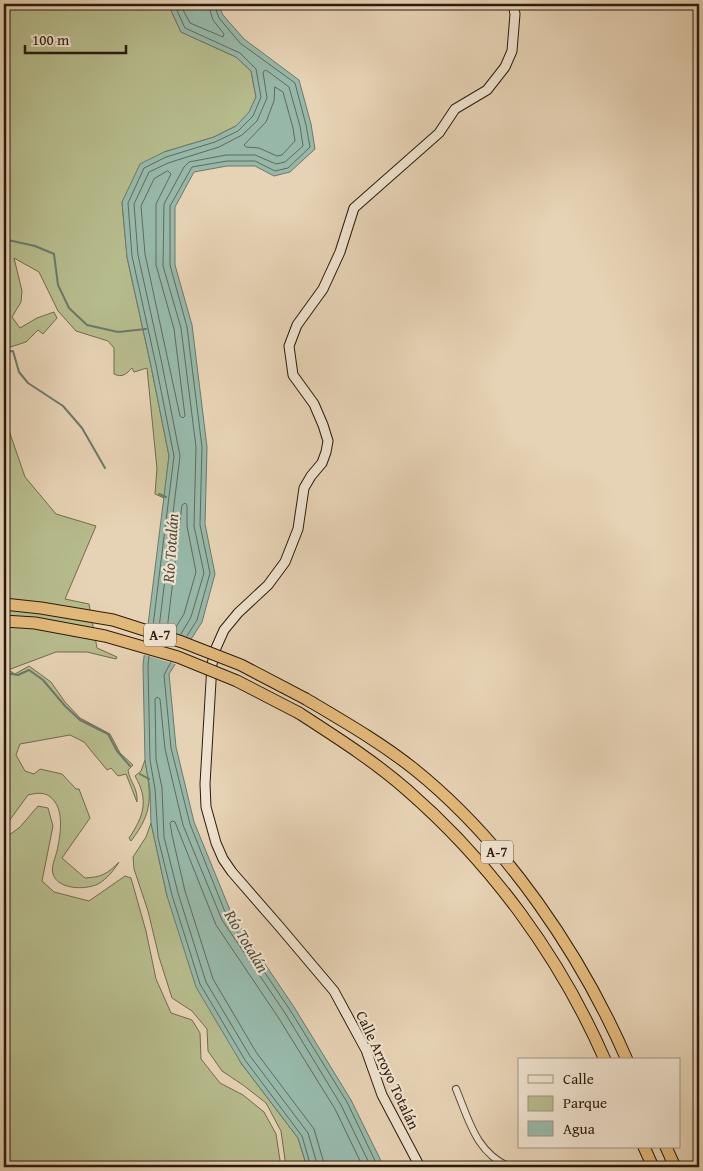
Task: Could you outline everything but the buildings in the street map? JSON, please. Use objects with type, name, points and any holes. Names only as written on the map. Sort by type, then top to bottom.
[{"type":"highway","name":"A-7","points":[[4,604],[113,620],[182,642],[241,665],[306,699],[361,731],[414,770],[455,807],[495,850],[539,904],[582,968],[626,1058]]},
{"type":"highway","name":"A-7","points":[[4,621],[35,623],[105,636],[178,657],[238,680],[299,713],[354,749],[406,789],[446,826],[482,865],[529,922],[564,978],[605,1058]]},
{"type":"highway","points":[[644,1148],[653,1167]]},
{"type":"highway","points":[[666,1148],[675,1167]]},
{"type":"street","name":"Calle Arroyo Totalán","points":[[420,1167],[382,1095],[366,1050],[334,991],[280,926],[247,891],[223,859],[216,843],[206,807],[205,784],[212,664],[216,648],[224,630],[238,613],[268,585],[285,562],[298,529],[304,488],[322,463],[326,452],[328,441],[323,424],[314,404],[293,375],[289,346],[297,325],[323,289],[340,252],[354,208],[439,133],[455,109],[487,90],[505,67],[512,51],[515,14],[513,4]]},
{"type":"street","points":[[456,1089],[484,1149],[500,1163],[510,1167]]},
{"type":"green space","points":[[4,4],[168,4],[181,32],[236,57],[251,71],[256,97],[249,113],[236,126],[214,137],[164,152],[122,202],[127,257],[169,456],[164,498],[155,494],[157,469],[147,368],[134,372],[132,368],[126,374],[114,374],[114,348],[108,341],[76,331],[58,311],[39,272],[14,258],[22,291],[21,302],[12,317],[20,328],[37,318],[54,312],[57,318],[43,334],[38,330],[26,342],[4,349]]},
{"type":"green space","points":[[4,416],[25,477],[56,514],[96,526],[65,599],[89,604],[97,648],[117,657],[116,659],[87,652],[56,652],[8,670],[15,674],[29,666],[51,682],[65,702],[80,718],[110,734],[120,753],[133,765],[128,770],[136,792],[137,802],[126,774],[118,776],[111,768],[107,770],[84,742],[70,735],[20,744],[16,755],[25,771],[34,774],[40,769],[62,774],[76,789],[79,789],[90,818],[62,858],[85,878],[104,874],[119,862],[104,880],[93,886],[80,888],[66,886],[60,883],[53,874],[61,826],[58,807],[50,796],[40,793],[28,795],[4,828]]},
{"type":"green space","points":[[145,760],[149,784],[149,803],[144,821],[131,841],[129,838],[143,808],[142,793],[135,776],[141,771]]},
{"type":"green space","points":[[38,806],[48,808],[53,826],[42,881],[54,892],[89,901],[125,876],[131,878],[146,931],[156,979],[171,1013],[192,1020],[200,1033],[201,1059],[220,1083],[243,1095],[264,1112],[276,1134],[281,1167],[4,1167],[4,839],[20,827]]},
{"type":"green space","points":[[151,823],[167,896],[241,1063],[298,1138],[307,1167],[286,1167],[281,1131],[266,1103],[222,1071],[208,1051],[207,1029],[192,1011],[172,998],[159,957],[148,911],[134,869],[133,857],[146,837]]},
{"type":"water","name":"Río Totalán","points":[[168,4],[218,4],[223,15],[244,39],[299,80],[311,124],[315,149],[290,172],[274,176],[255,166],[227,166],[194,172],[175,207],[175,265],[192,325],[207,447],[205,524],[215,574],[202,622],[169,674],[176,747],[194,822],[232,915],[294,1007],[351,1100],[384,1167],[307,1167],[298,1138],[241,1063],[196,987],[167,896],[151,823],[150,790],[145,760],[143,665],[169,456],[127,257],[122,202],[140,164],[164,152],[214,137],[236,126],[249,112],[256,97],[251,71],[236,57],[181,32]]},
{"type":"pier","points":[[146,625],[193,640],[178,665],[142,654]]},
{"type":"waterway","points":[[4,236],[8,240],[35,246],[54,254],[58,285],[69,308],[87,325],[118,332],[146,329]]},
{"type":"waterway","points":[[4,352],[13,351],[19,372],[28,383],[63,406],[82,428],[105,468]]},
{"type":"waterway","points":[[159,494],[166,497]]},
{"type":"waterway","points":[[4,673],[18,675],[29,670],[43,680],[65,706],[80,720],[108,734],[117,751],[130,766]]},
{"type":"waterway","points":[[140,774],[149,779]]}]
